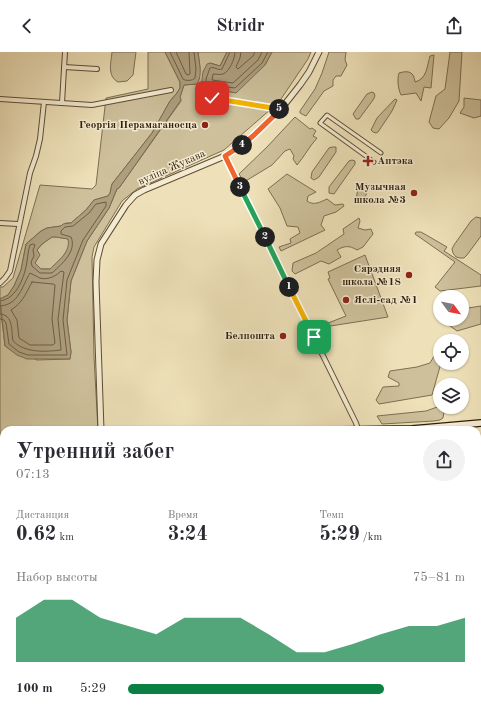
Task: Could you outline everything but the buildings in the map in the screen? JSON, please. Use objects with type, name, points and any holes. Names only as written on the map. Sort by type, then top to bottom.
[{"type":"main road","points":[[446,426],[481,423]]},
{"type":"street","points":[[62,103],[65,52]]},
{"type":"street","name":"вуліца Жукава","points":[[101,426],[96,282],[97,260],[101,244],[126,205],[135,195],[177,175],[225,156],[253,136],[281,109],[309,72],[319,52]]},
{"type":"street","points":[[64,67],[97,69]]},
{"type":"street","points":[[0,99],[92,105],[171,90]]},
{"type":"street","points":[[198,95],[281,109]]},
{"type":"street","points":[[0,283],[10,271],[18,224],[40,139],[44,102]]},
{"type":"street","points":[[374,162],[320,123],[327,115],[380,153]]},
{"type":"street","points":[[225,156],[357,426]]},
{"type":"street","points":[[0,223],[18,224]]},
{"type":"shaded area","points":[[112,52],[136,52],[133,75],[127,81],[118,82],[112,76],[110,69]]},
{"type":"shaded area","points":[[148,52],[165,52],[180,82],[180,88],[170,101],[152,133],[112,184],[108,196],[94,200],[86,210],[71,223],[47,228],[41,231],[26,244],[21,270],[14,286],[8,295],[0,299],[0,287],[3,287],[13,278],[40,185],[92,189],[96,185],[106,98],[148,89]]},
{"type":"shaded area","points":[[198,52],[227,52],[220,66],[210,63],[203,72],[265,65],[272,52],[311,52],[308,59],[279,102],[224,150],[137,189],[122,201],[94,247],[92,257],[94,357],[98,426],[0,426],[0,305],[5,346],[37,360],[70,359],[71,352],[67,320],[71,281],[87,241],[109,208],[117,189],[181,101],[180,97],[184,85],[196,84],[200,69]]},
{"type":"shaded area","points":[[329,52],[346,52],[345,60],[347,65],[341,76],[336,76],[333,80],[333,86],[324,91],[306,116],[300,113],[300,111],[315,89]]},
{"type":"shaded area","points":[[450,52],[462,52],[459,101],[449,118],[439,129],[433,128],[429,122],[436,96],[445,89]]},
{"type":"shaded area","points":[[434,55],[431,88],[424,87],[421,101],[416,93],[401,95],[398,84],[399,73],[408,72],[412,74],[415,82],[419,80],[426,72],[430,56]]},
{"type":"shaded area","points":[[372,92],[375,96],[373,100],[359,119],[356,119],[353,114],[367,94]]},
{"type":"shaded area","points":[[464,98],[481,100],[481,116],[474,118],[460,113],[464,107]]},
{"type":"shaded area","points":[[395,99],[397,100],[392,111],[378,132],[373,132],[371,130],[377,118]]},
{"type":"shaded area","points":[[295,117],[310,129],[312,128],[316,131],[313,136],[317,138],[300,162],[297,165],[293,159],[294,156],[290,149],[285,151],[272,165],[244,182],[239,174]]},
{"type":"shaded area","points":[[336,147],[336,152],[319,177],[314,180],[311,178],[312,172],[329,148]]},
{"type":"shaded area","points":[[349,161],[355,161],[355,164],[334,194],[329,193],[329,187]]},
{"type":"shaded area","points":[[287,174],[316,192],[308,196],[307,201],[317,203],[327,199],[335,205],[343,204],[344,206],[336,212],[324,216],[321,225],[325,230],[281,251],[279,247],[291,243],[290,239],[300,233],[298,227],[287,226],[280,208],[268,189]]},
{"type":"shaded area","points":[[363,183],[369,186],[363,200],[359,201],[357,194]]},
{"type":"shaded area","points":[[476,217],[481,218],[481,236],[464,258],[456,257],[452,249],[454,245],[471,221]]},
{"type":"shaded area","points":[[359,218],[360,221],[358,228],[365,230],[371,229],[373,234],[363,247],[357,250],[349,247],[342,248],[337,250],[341,257],[329,264],[321,261],[295,274],[292,271],[293,263],[316,253],[344,234],[343,229]]},
{"type":"shaded area","points":[[416,232],[421,232],[447,247],[444,251],[481,275],[481,286],[439,290],[435,287],[455,262],[415,234]]},
{"type":"shaded area","points":[[52,237],[69,239],[68,248],[63,256],[50,269],[41,269],[35,263],[39,255],[37,250],[42,244]]},
{"type":"shaded area","name":"Яслі-сад №1","points":[[365,255],[388,317],[324,327],[323,325],[346,316],[328,279],[330,278],[328,272]]},
{"type":"shaded area","points":[[481,306],[481,324],[457,331],[450,326],[469,326],[469,308]]},
{"type":"shaded area","points":[[433,358],[433,370],[439,370],[437,378],[433,378],[432,395],[379,404],[376,400],[383,387],[399,386],[399,383],[388,377],[390,371],[417,367],[430,363]]},
{"type":"shaded area","points":[[433,408],[433,414],[444,414],[443,418],[434,421],[382,424],[377,416],[426,411]]},
{"type":"water","points":[[165,52],[198,52],[200,77],[197,84],[184,85],[180,97],[181,100],[117,189],[109,208],[87,241],[71,281],[67,320],[71,352],[70,359],[27,359],[17,355],[5,346],[0,299],[8,295],[14,286],[21,270],[26,244],[41,231],[47,228],[71,223],[86,210],[94,200],[108,196],[112,184],[152,133],[170,101],[180,88],[180,82]],"holes":[[[52,237],[68,239],[68,248],[50,269],[41,269],[35,263],[40,255],[37,250],[42,244]]]},
{"type":"water","points":[[227,52],[272,52],[265,65],[236,93],[201,87],[203,72],[207,64],[210,63],[220,66]]},
{"type":"place","name":"Георгія Перамаганосца","points":[[205,125]]},
{"type":"place","name":"Аптэка","points":[[368,161]]},
{"type":"place","name":"Музычная школа №3","points":[[414,193]]},
{"type":"place","name":"Сярэдняя школа №18","points":[[409,275]]},
{"type":"place","name":"Яслі-сад №1","points":[[346,300]]},
{"type":"place","name":"Белпошта","points":[[283,336]]},
{"type":"route","points":[[212,98],[281,109],[271,120],[240,147],[225,156],[314,337]]}]
